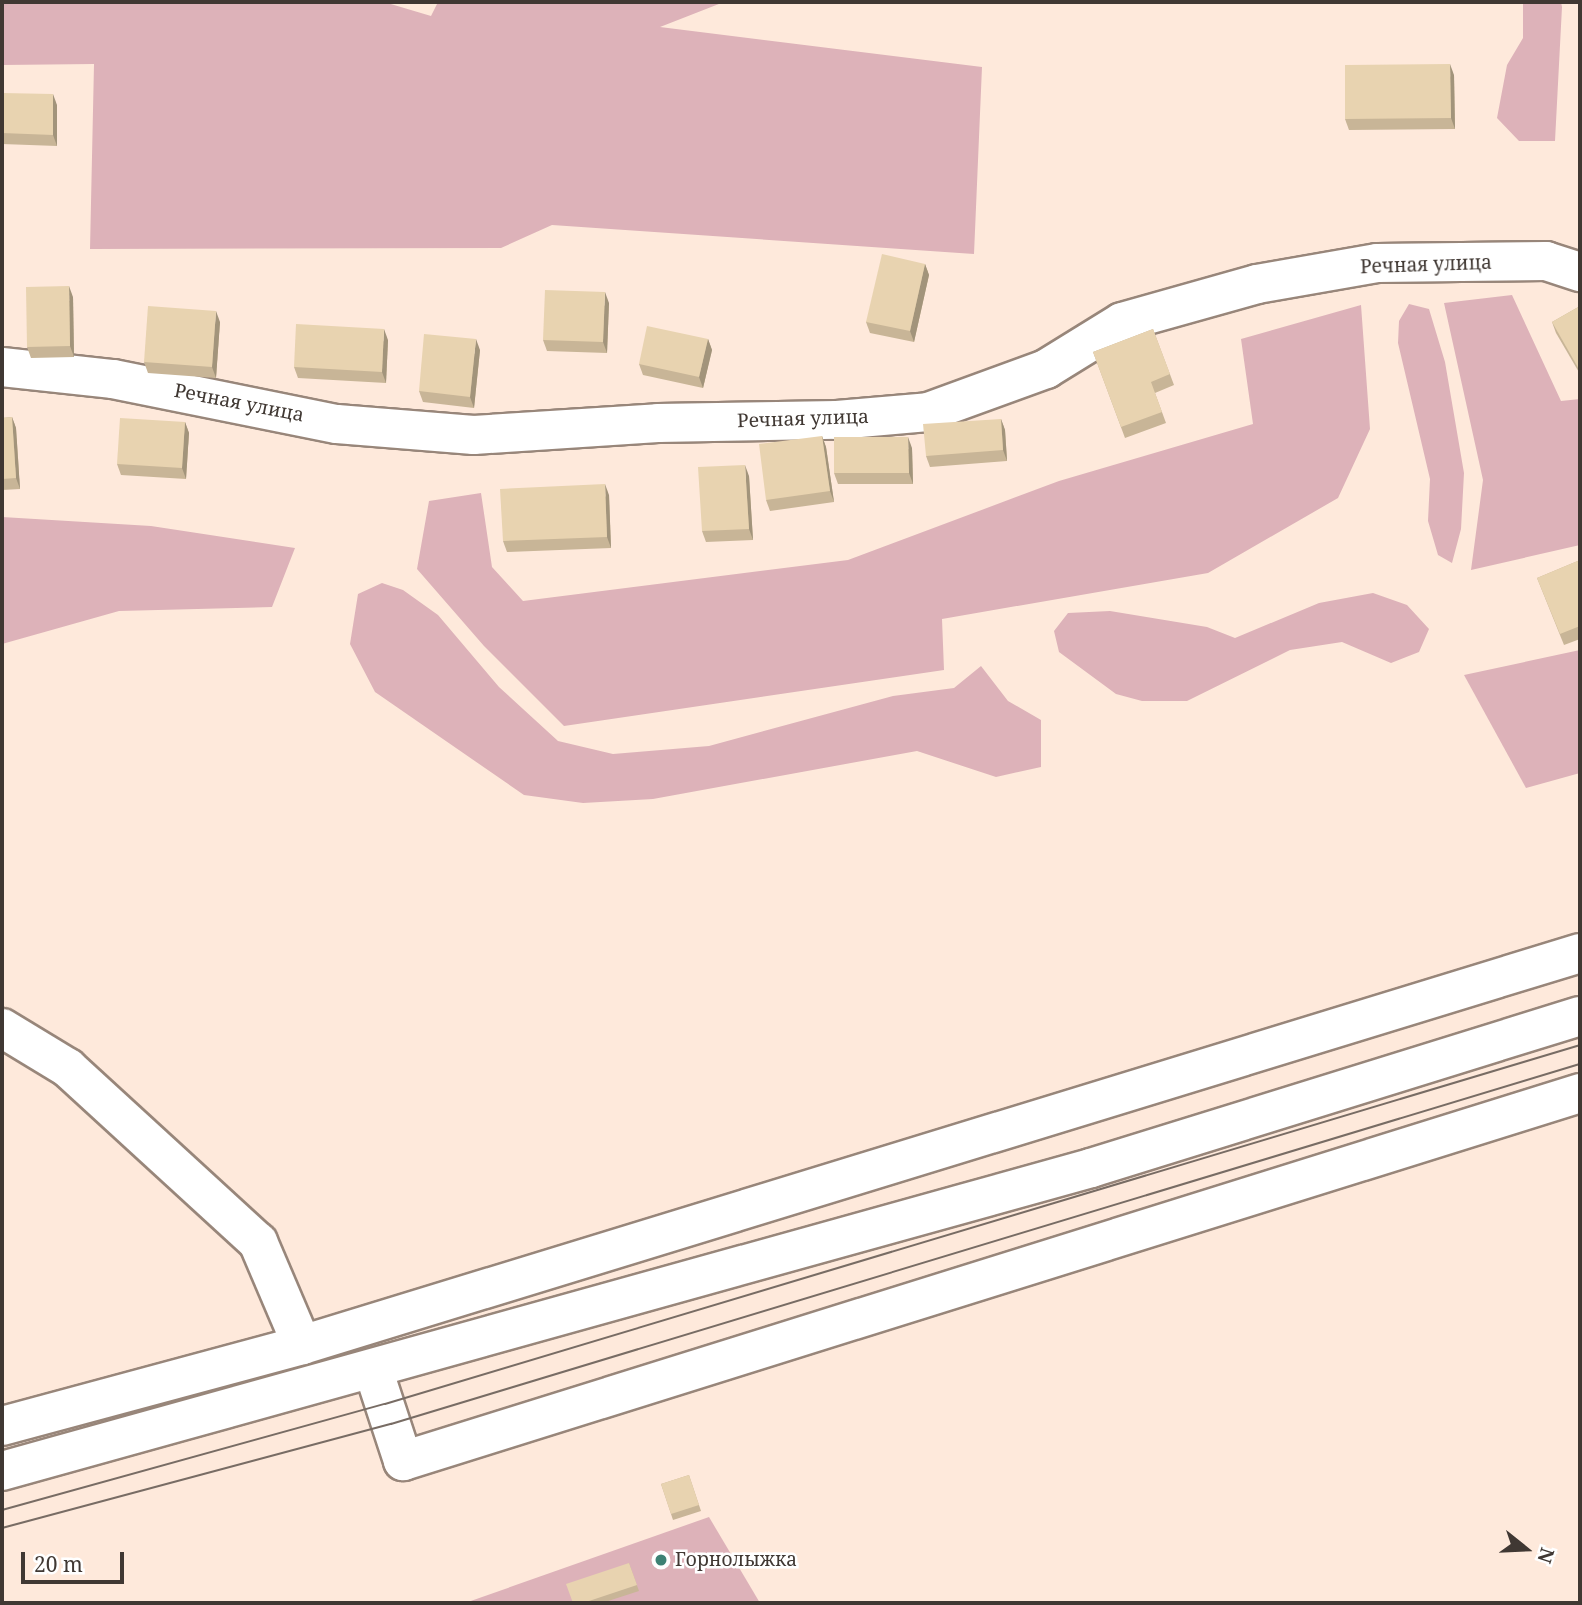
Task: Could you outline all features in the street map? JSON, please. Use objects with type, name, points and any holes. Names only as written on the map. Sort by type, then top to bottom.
[{"type":"street","name":"Речная улица","points":[[2,367],[113,379],[337,424],[474,435],[658,423],[836,420],[928,412],[1046,369],[1122,322],[1257,285],[1377,264],[1546,261],[1580,272]]},
{"type":"street","points":[[2,1426],[302,1345],[1580,953]]},
{"type":"street","points":[[2,1471],[1091,1168],[1580,1016]]},
{"type":"street","points":[[2,1028],[68,1068],[258,1242],[302,1345]]},
{"type":"street","points":[[373,1369],[403,1461],[1580,1093]]},
{"type":"shaded area","points":[[2,2],[384,2],[431,16],[438,2],[724,2],[660,27],[982,67],[974,254],[552,225],[501,248],[90,249],[94,64],[2,65]]},
{"type":"shaded area","points":[[1523,2],[1561,2],[1555,141],[1519,141],[1497,118],[1507,65],[1523,38]]},
{"type":"shaded area","points":[[1512,295],[1561,401],[1580,399],[1580,545],[1471,570],[1483,480],[1444,303]]},
{"type":"shaded area","points":[[1409,304],[1429,309],[1445,362],[1464,473],[1461,529],[1452,563],[1438,555],[1428,521],[1430,479],[1398,343],[1399,321]]},
{"type":"shaded area","points":[[1361,305],[1370,429],[1338,498],[1208,573],[942,619],[944,670],[564,726],[484,646],[417,569],[429,501],[481,493],[492,567],[523,601],[848,560],[1059,481],[1253,424],[1241,339]]},
{"type":"shaded area","points":[[2,517],[151,526],[295,548],[272,607],[119,611],[2,644]]},
{"type":"shaded area","points":[[382,583],[403,590],[438,615],[499,687],[558,741],[613,754],[709,746],[893,696],[954,688],[981,666],[1008,701],[1041,720],[1041,767],[996,777],[917,751],[653,799],[583,803],[524,795],[375,692],[350,644],[358,594]]},
{"type":"shaded area","points":[[1373,593],[1407,605],[1429,629],[1419,652],[1391,663],[1342,642],[1290,650],[1187,701],[1142,701],[1116,694],[1059,652],[1054,631],[1068,613],[1110,611],[1207,627],[1235,638],[1319,603]]},
{"type":"shaded area","points":[[1580,650],[1580,773],[1526,788],[1464,675]]},
{"type":"shaded area","name":"Горнолыжка","points":[[709,1517],[760,1603],[465,1603]]},
{"type":"building","points":[[1450,64],[1451,118],[1345,119],[1345,65]]},
{"type":"building","points":[[2,93],[53,94],[53,135],[2,133]]},
{"type":"building","points":[[882,254],[925,264],[910,331],[866,322]]},
{"type":"building","points":[[69,286],[70,346],[27,347],[26,287]]},
{"type":"building","points":[[545,290],[605,292],[603,342],[543,340]]},
{"type":"building","points":[[148,306],[216,311],[212,367],[144,362]]},
{"type":"building","points":[[1580,306],[1580,371],[1552,322]]},
{"type":"building","points":[[296,324],[384,329],[382,372],[294,367]]},
{"type":"building","points":[[647,326],[708,339],[699,377],[639,364]]},
{"type":"building","points":[[1153,329],[1170,374],[1151,382],[1162,412],[1121,427],[1093,352]]},
{"type":"building","points":[[424,334],[476,339],[470,397],[419,391]]},
{"type":"building","points":[[12,417],[16,478],[2,479],[2,418]]},
{"type":"building","points":[[120,418],[185,422],[182,468],[117,464]]},
{"type":"building","points":[[1001,419],[1003,450],[926,456],[923,424]]},
{"type":"building","points":[[822,436],[830,491],[766,500],[759,444]]},
{"type":"building","points":[[834,437],[908,437],[909,473],[834,473]]},
{"type":"building","points":[[745,465],[749,529],[702,531],[698,467]]},
{"type":"building","points":[[605,484],[607,537],[503,541],[500,489]]},
{"type":"building","points":[[1580,560],[1580,626],[1560,634],[1537,578]]},
{"type":"building","points":[[689,1475],[699,1505],[671,1514],[661,1484]]},
{"type":"building","points":[[629,1563],[637,1585],[583,1603],[573,1603],[566,1584]]},
{"type":"tram line","points":[[2,1510],[385,1404],[1580,1045]]},
{"type":"tram line","points":[[2,1528],[391,1424],[1580,1064]]},
{"type":"place","name":"Горнолыжка","points":[[661,1560]]}]
